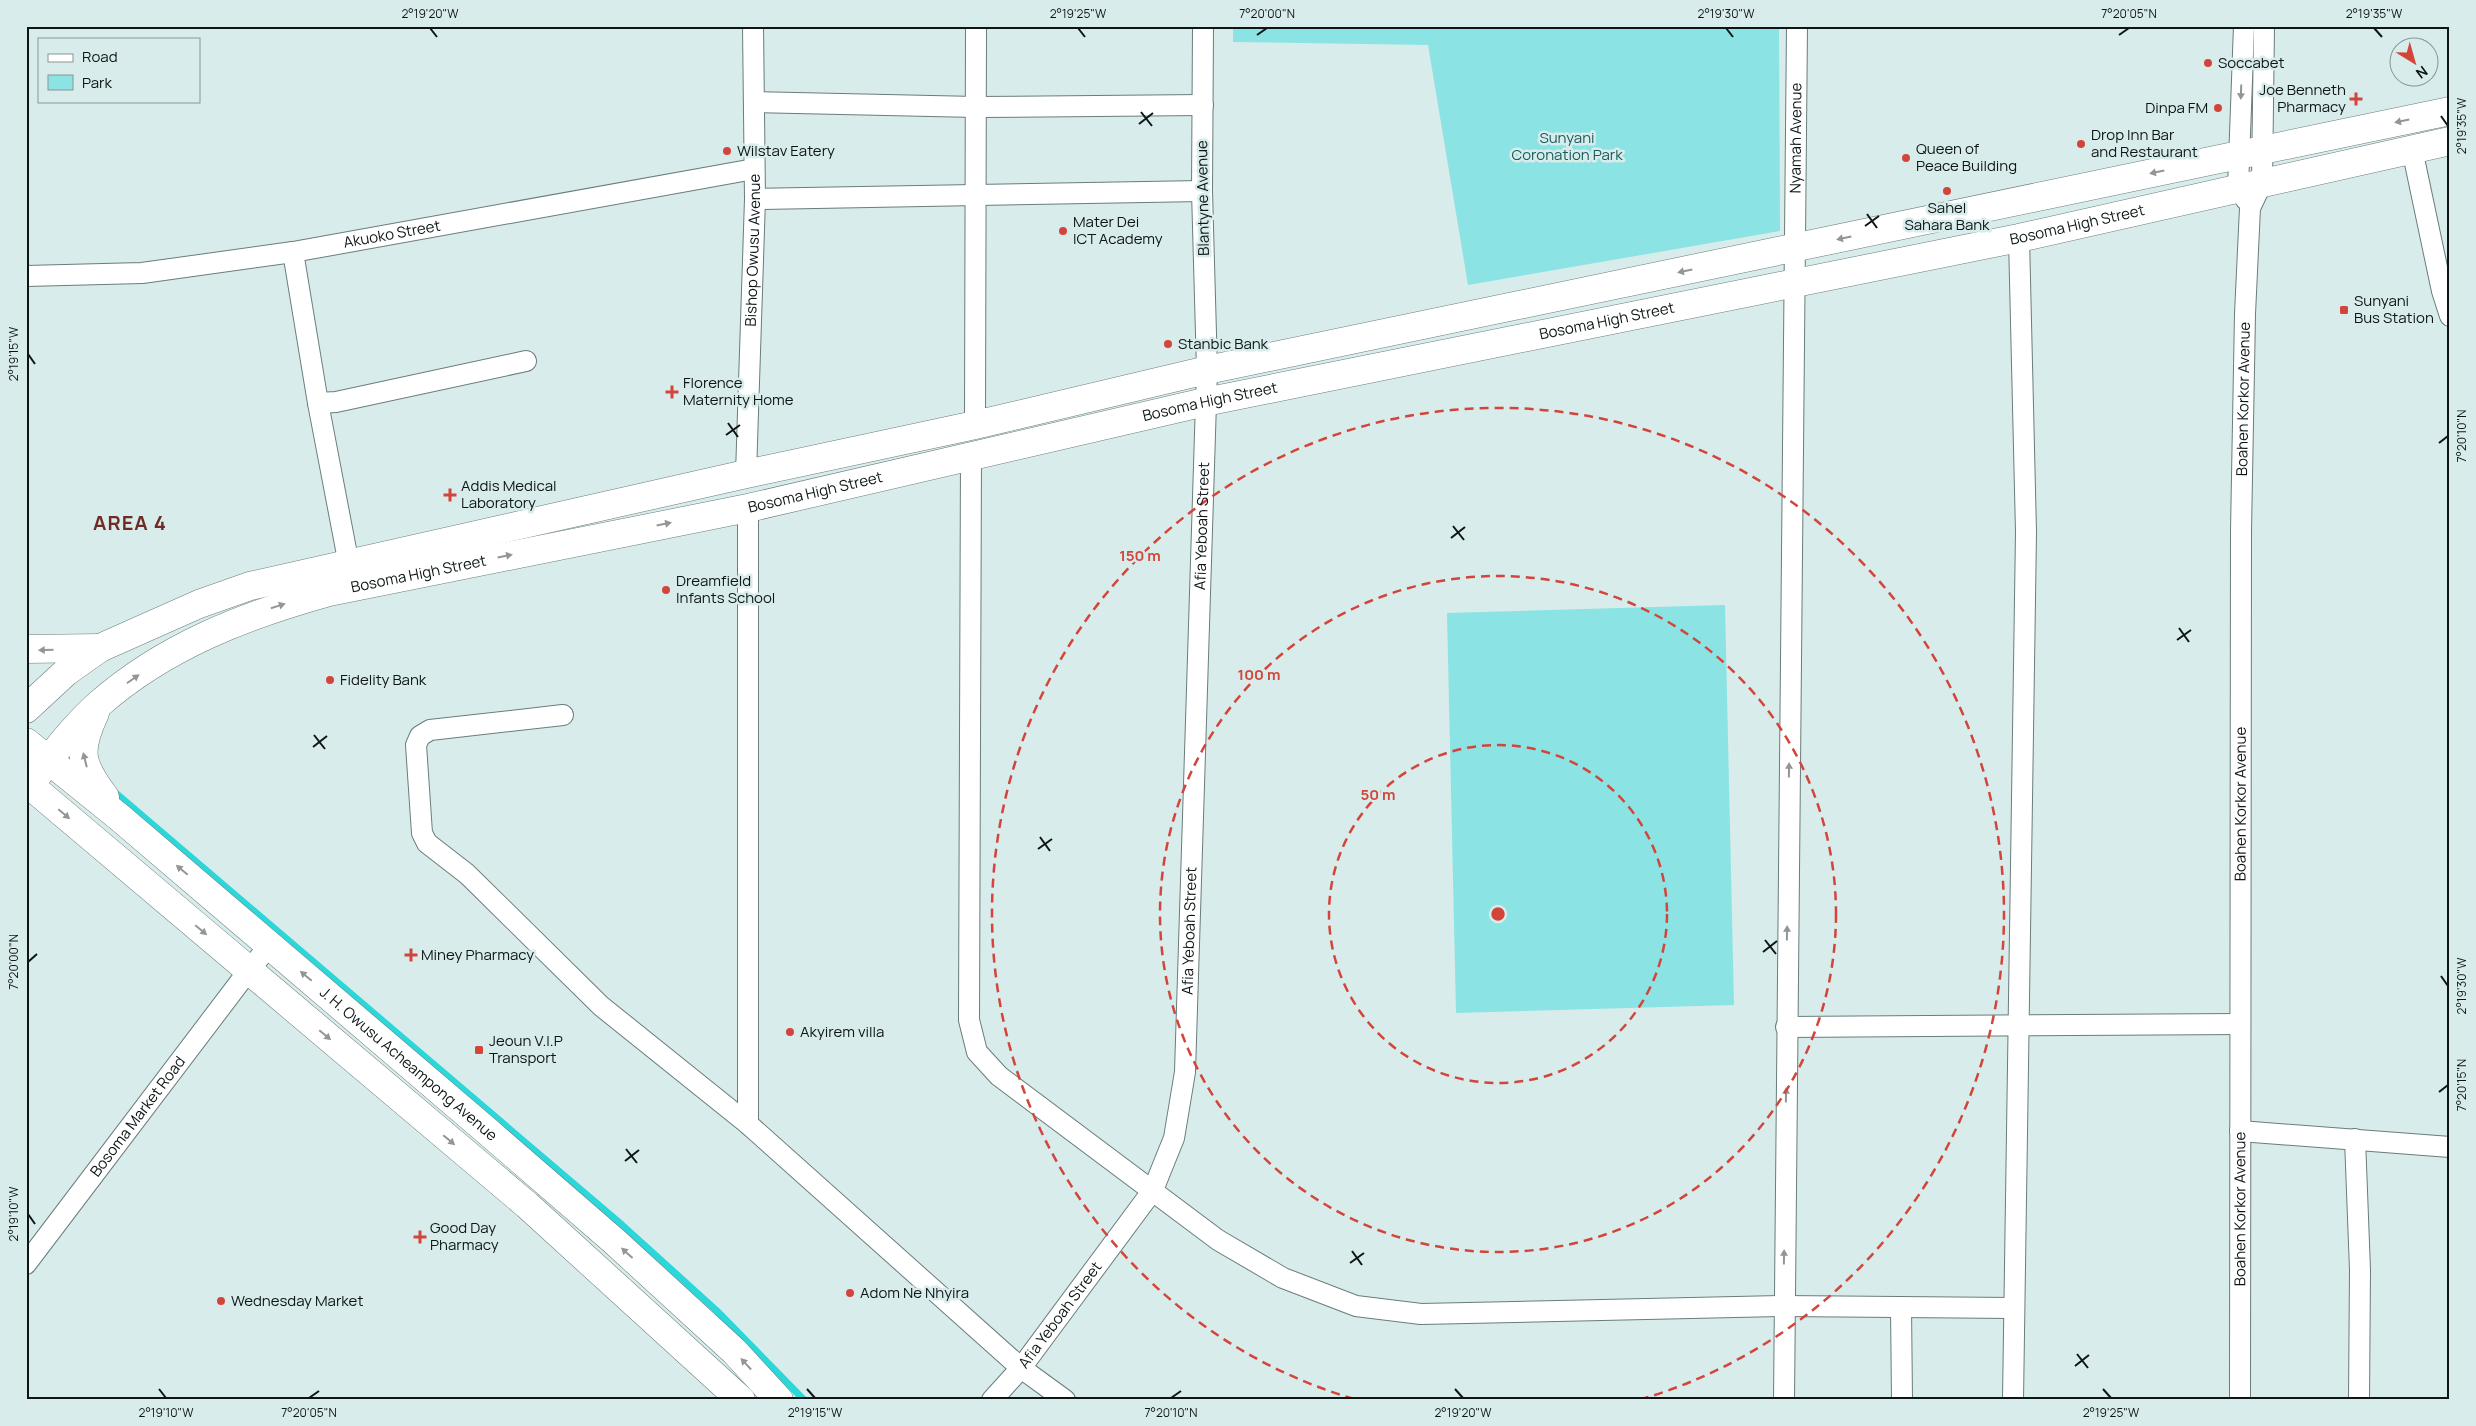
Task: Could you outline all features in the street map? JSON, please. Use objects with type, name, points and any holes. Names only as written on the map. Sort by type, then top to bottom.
[{"type":"street","name":"Bishop Owusu Avenue","points":[[746,474],[755,199],[753,26]]},
{"type":"street","points":[[975,425],[976,26]]},
{"type":"street","name":"Blantyne Avenue","points":[[1203,26],[1202,191],[1207,370],[1205,402]]},
{"type":"street","name":"Nyamah Avenue","points":[[1784,1400],[1783,1306],[1798,26]]},
{"type":"street","name":"Boahen Korkor Avenue","points":[[2240,1400],[2241,531],[2245,314],[2250,193],[2244,26]]},
{"type":"street","name":"Boahen Korkor Avenue","points":[[2250,153],[2264,26]]},
{"type":"street","points":[[754,102],[976,107],[1203,105]]},
{"type":"street","name":"Bosoma High Street","points":[[26,709],[66,672],[100,648],[199,604],[250,586],[349,566],[746,474],[975,425],[1207,370],[2450,111]]},
{"type":"street","name":"Bosoma High Street","points":[[28,784],[71,733],[99,704],[173,652],[212,631],[279,606],[373,583],[748,508],[1205,402],[1795,282],[2250,193],[2412,149],[2450,141]]},
{"type":"street","points":[[2412,149],[2442,291],[2450,316]]},
{"type":"street","name":"Akuoko Street","points":[[26,276],[142,274],[293,252],[754,169]]},
{"type":"street","points":[[755,199],[1202,191]]},
{"type":"street","points":[[2013,1400],[2012,1308],[2026,532],[2019,238]]},
{"type":"street","points":[[293,252],[318,403],[349,566]]},
{"type":"street","points":[[318,403],[336,402],[526,361]]},
{"type":"street","name":"Afia Yeboah Street","points":[[992,1400],[1022,1368],[1153,1190],[1174,1138],[1185,1072],[1205,402]]},
{"type":"street","points":[[971,456],[969,1020],[978,1052],[999,1076],[1218,1240],[1283,1278],[1356,1306],[1421,1314],[1783,1306],[2012,1308]]},
{"type":"street","points":[[748,508],[748,1124]]},
{"type":"street","points":[[26,649],[100,648]]},
{"type":"street","points":[[99,704],[86,733],[83,745],[84,755],[86,766],[96,785],[119,817]]},
{"type":"street","points":[[563,715],[430,730],[420,736],[416,745],[422,833],[427,843],[466,874],[601,1006],[748,1124],[1022,1368],[1065,1400]]},
{"type":"street","name":"J. H. Owusu Acheampong Avenue","points":[[26,742],[119,817],[270,945],[614,1241],[734,1351],[780,1400]]},
{"type":"street","name":"J. H. Owusu Acheampong Avenue","points":[[28,784],[527,1205],[741,1400]]},
{"type":"street","name":"Bosoma Market Road","points":[[26,1264],[270,945]]},
{"type":"street","points":[[1786,1027],[2240,1024]]},
{"type":"street","points":[[2240,1131],[2450,1147]]},
{"type":"street","points":[[2355,1139],[2360,1270],[2359,1400]]},
{"type":"street","points":[[1901,1307],[1902,1400]]},
{"type":"green space","name":"Sunyani Coronation Park","points":[[1233,26],[1779,26],[1780,231],[1468,285],[1428,45],[1233,42]]},
{"type":"green space","points":[[1725,605],[1734,1005],[1456,1013],[1447,613]]},
{"type":"waterway","points":[[112,790],[622,1225],[717,1311],[804,1400]]},
{"type":"place","name":"Soccabet","points":[[2208,63]]},
{"type":"place","name":"Joe Benneth Pharmacy","points":[[2356,99]]},
{"type":"place","name":"Dinpa FM","points":[[2218,108]]},
{"type":"place","name":"Drop Inn Bar and Restaurant","points":[[2081,144]]},
{"type":"place","name":"Wilstav Eatery","points":[[727,151]]},
{"type":"place","name":"Queen of Peace Building","points":[[1906,158]]},
{"type":"place","name":"Sahel Sahara Bank","points":[[1947,191]]},
{"type":"place","name":"Mater Dei ICT Academy","points":[[1063,231]]},
{"type":"place","name":"Sunyani Bus Station","points":[[2344,310]]},
{"type":"place","name":"Stanbic Bank","points":[[1168,344]]},
{"type":"place","name":"Florence Maternity Home","points":[[672,392]]},
{"type":"place","name":"Addis Medical Laboratory","points":[[450,495]]},
{"type":"place","name":"Dreamfield Infants School","points":[[666,590]]},
{"type":"place","name":"Fidelity Bank","points":[[330,680]]},
{"type":"place","name":"Miney Pharmacy","points":[[411,955]]},
{"type":"place","name":"Akyirem villa","points":[[790,1032]]},
{"type":"place","name":"Jeoun V.I.P Transport","points":[[479,1050]]},
{"type":"place","name":"Good Day Pharmacy","points":[[420,1237]]},
{"type":"place","name":"Adom Ne Nhyira","points":[[850,1293]]},
{"type":"place","name":"Wednesday Market","points":[[221,1301]]},
{"type":"district","name":"AREA 4","points":[[130,523]]}]
